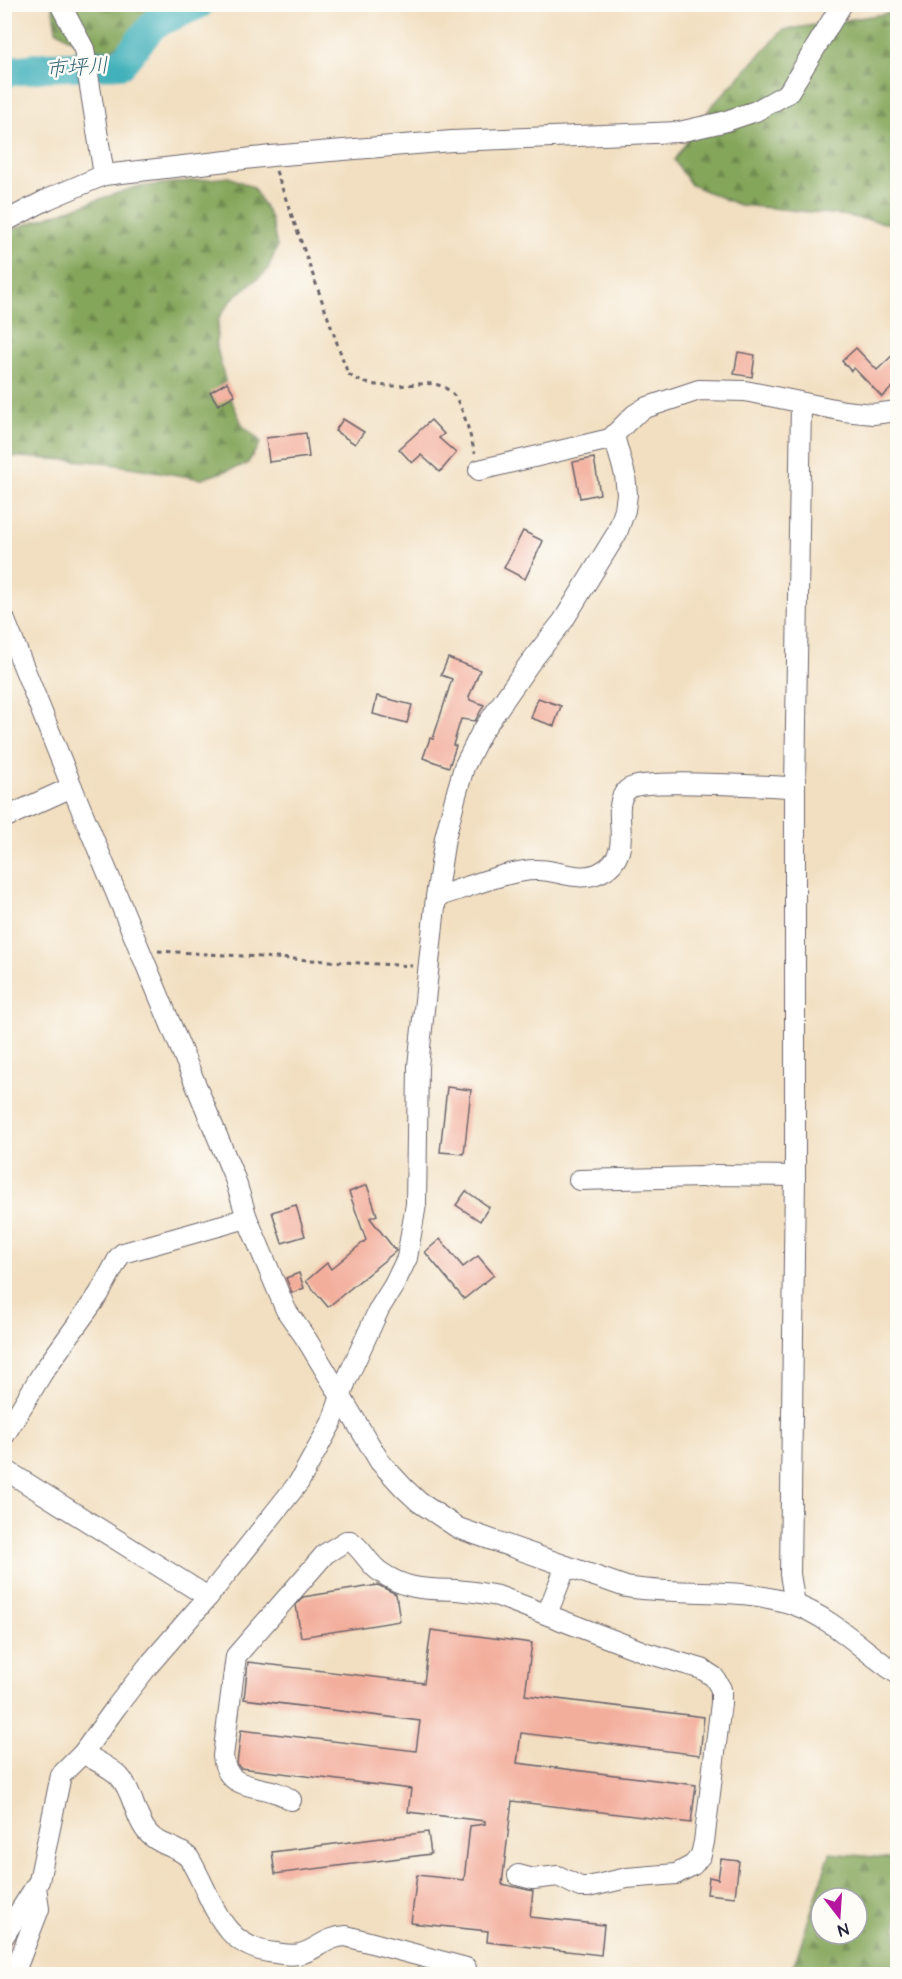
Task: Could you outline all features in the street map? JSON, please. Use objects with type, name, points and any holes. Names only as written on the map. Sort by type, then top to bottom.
[{"type":"street","points":[[60,4],[84,48],[104,175]]},
{"type":"street","points":[[4,222],[48,199],[104,175],[271,156],[452,141],[679,132],[723,122],[756,111],[788,93],[842,4]]},
{"type":"street","points":[[479,470],[593,444],[614,436],[634,415],[645,408],[699,390],[745,391],[844,411],[864,413],[897,411]]},
{"type":"street","points":[[795,1605],[790,1574],[795,1176],[795,787],[801,403]]},
{"type":"street","points":[[4,1936],[39,1881],[61,1775],[83,1753],[148,1666],[208,1597],[299,1482],[332,1422],[360,1350],[407,1258],[416,1204],[416,1091],[436,897],[445,838],[464,767],[475,743],[529,664],[563,621],[617,533],[625,510],[627,494],[625,475],[614,436]]},
{"type":"street","points":[[4,618],[286,1310],[307,1340],[380,1461],[419,1502],[458,1528],[626,1587],[654,1592],[741,1594],[795,1605],[833,1626],[897,1674]]},
{"type":"street","points":[[436,897],[509,875],[538,870],[584,877],[602,871],[616,859],[620,845],[621,803],[627,790],[637,785],[662,783],[795,787]]},
{"type":"street","points":[[4,818],[72,787]]},
{"type":"street","points":[[579,1180],[715,1175],[795,1176]]},
{"type":"street","points":[[4,1436],[43,1372],[99,1294],[111,1268],[123,1253],[247,1218]]},
{"type":"street","points":[[4,1469],[208,1597]]},
{"type":"street","points":[[291,1800],[278,1792],[245,1785],[231,1778],[224,1766],[223,1756],[233,1672],[237,1656],[325,1554],[350,1541],[357,1545],[379,1571],[410,1586],[419,1589],[473,1591],[498,1596],[647,1653],[702,1669],[714,1677],[721,1689],[721,1703],[704,1842],[701,1855],[693,1865],[676,1874],[627,1878],[588,1887],[580,1887],[558,1876],[533,1879],[518,1875]]},
{"type":"street","points":[[547,1614],[566,1566]]},
{"type":"street","points":[[83,1753],[118,1776],[148,1833],[161,1843],[180,1850],[189,1858],[225,1928],[238,1941],[266,1952],[299,1954],[330,1939],[346,1936],[466,1968],[464,1974]]},
{"type":"street","points":[[14,1974],[39,1909],[36,1886]]},
{"type":"path","points":[[271,156],[346,371],[360,382],[376,385],[394,387],[421,382],[445,387],[456,399],[468,427],[479,470]]},
{"type":"path","points":[[141,956],[161,951],[429,967]]},
{"type":"green space","points":[[52,4],[195,5],[154,24],[110,50],[85,49],[56,30]]},
{"type":"green space","points":[[897,12],[897,225],[841,215],[739,205],[691,185],[674,160],[711,107],[783,30]]},
{"type":"green space","points":[[229,177],[253,187],[271,218],[277,247],[267,271],[234,297],[219,317],[216,344],[228,393],[243,426],[261,442],[247,464],[201,479],[100,462],[5,456],[4,232],[135,187]]},
{"type":"green space","points":[[830,1853],[897,1859],[897,1974],[789,1974],[809,1919],[809,1946],[869,1946],[869,1886],[819,1886]]},
{"type":"building","points":[[856,348],[877,370],[897,351],[897,383],[882,397],[854,368],[851,371],[842,361]]},
{"type":"building","points":[[738,352],[755,355],[752,377],[734,374]]},
{"type":"building","points":[[227,382],[235,395],[218,405],[210,392]]},
{"type":"building","points":[[343,419],[364,432],[355,444],[335,431]]},
{"type":"building","points":[[431,420],[444,434],[439,438],[456,453],[440,472],[421,455],[412,463],[399,449]]},
{"type":"building","points":[[306,433],[309,457],[269,462],[266,438]]},
{"type":"building","points":[[594,458],[600,494],[580,498],[573,462]]},
{"type":"building","points":[[523,531],[543,541],[525,579],[504,568]]},
{"type":"building","points":[[448,658],[480,670],[469,697],[470,700],[484,705],[475,721],[461,719],[449,767],[423,758],[430,738],[433,739],[452,679],[441,675]]},
{"type":"building","points":[[377,696],[412,705],[407,723],[373,714]]},
{"type":"building","points":[[538,698],[561,706],[554,726],[531,718]]},
{"type":"building","points":[[447,1087],[471,1090],[464,1154],[440,1152]]},
{"type":"building","points":[[367,1185],[377,1215],[370,1218],[396,1251],[328,1307],[306,1281],[327,1263],[331,1269],[366,1240],[349,1192]]},
{"type":"building","points":[[466,1191],[489,1207],[480,1221],[456,1205]]},
{"type":"building","points":[[296,1205],[305,1236],[282,1243],[272,1212]]},
{"type":"building","points":[[440,1239],[463,1267],[478,1256],[494,1275],[464,1299],[425,1252]]},
{"type":"building","points":[[299,1273],[304,1288],[292,1293],[286,1278]]},
{"type":"building","points":[[378,1585],[396,1594],[400,1621],[301,1637],[296,1605],[303,1597]]},
{"type":"building","points":[[431,1630],[532,1643],[525,1695],[704,1717],[700,1755],[521,1733],[517,1763],[696,1785],[691,1823],[512,1801],[502,1884],[533,1891],[530,1917],[604,1925],[601,1955],[487,1942],[488,1931],[411,1923],[417,1875],[464,1880],[470,1826],[485,1824],[485,1821],[408,1812],[411,1789],[240,1768],[237,1764],[241,1730],[416,1751],[420,1721],[244,1699],[248,1662],[424,1683]]},
{"type":"building","points":[[428,1832],[431,1854],[275,1874],[272,1852]]},
{"type":"building","points":[[721,1859],[739,1861],[735,1897],[707,1894],[709,1877],[718,1879]]},
{"type":"waterway","name":"市坪川","points":[[4,72],[45,67],[121,64],[154,24],[199,4]]}]
